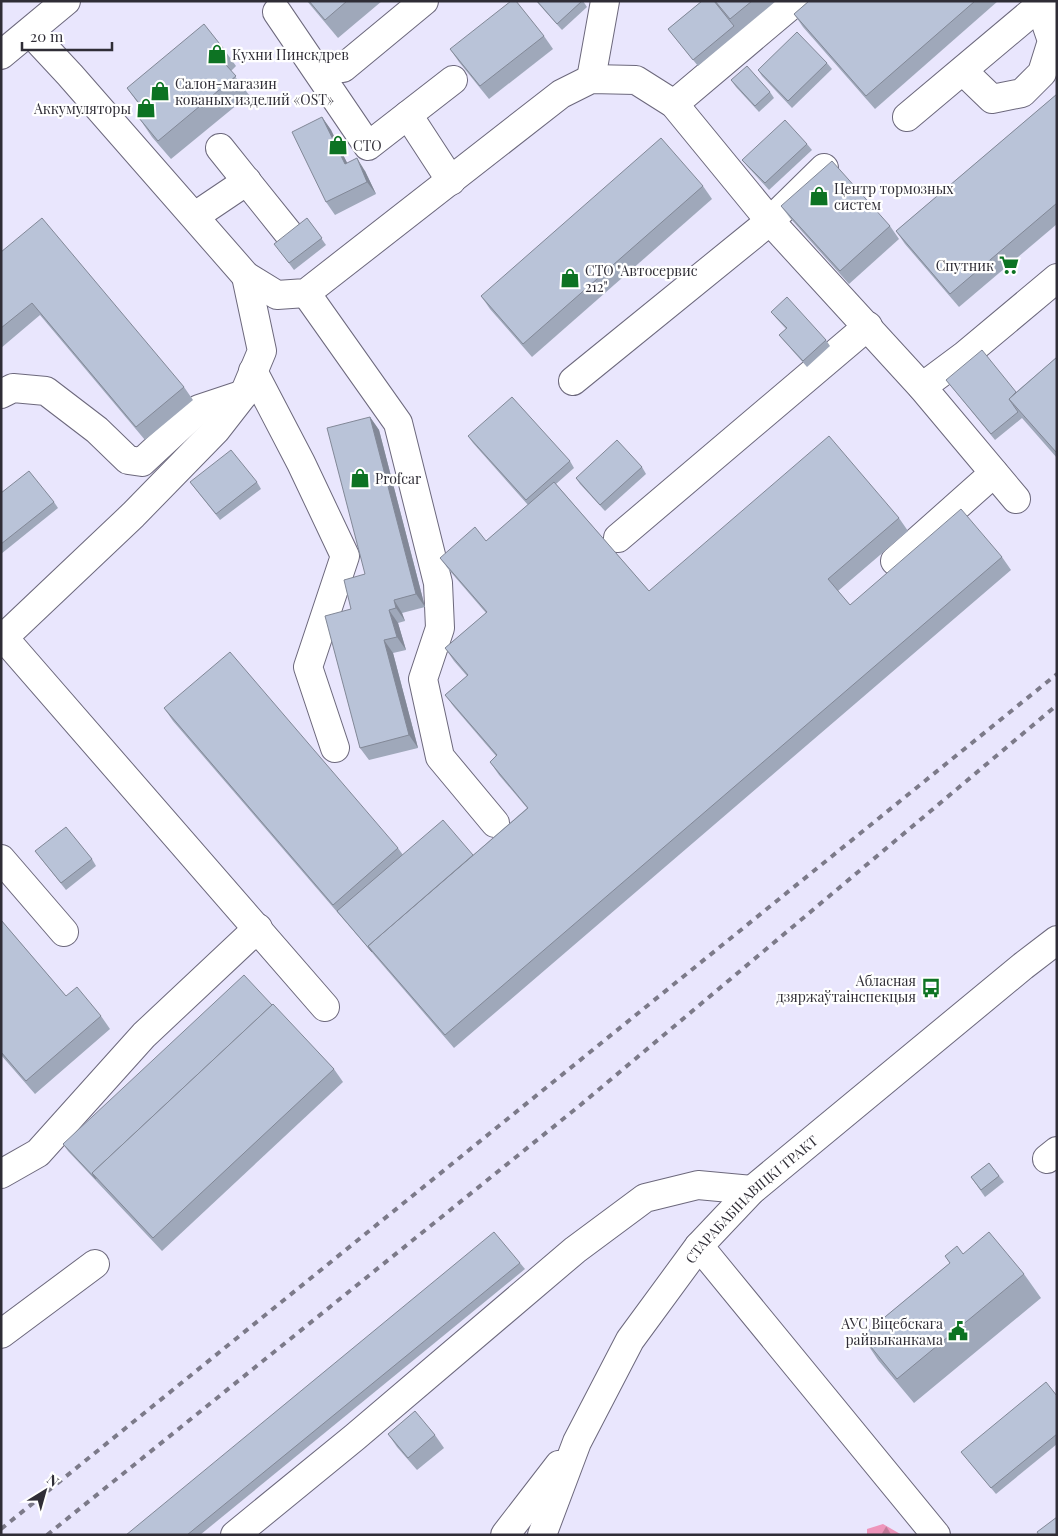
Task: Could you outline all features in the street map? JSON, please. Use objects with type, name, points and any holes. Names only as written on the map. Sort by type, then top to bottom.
[{"type":"street","points":[[1,55],[66,1]]},
{"type":"street","points":[[343,68],[424,1]]},
{"type":"street","points":[[591,80],[605,1]]},
{"type":"street","points":[[674,104],[796,1]]},
{"type":"street","points":[[907,117],[1043,4],[1052,41],[1042,73],[1022,93],[992,99],[963,71]]},
{"type":"street","points":[[277,12],[368,146],[453,80]]},
{"type":"street","points":[[30,32],[195,216],[246,276],[277,295],[306,293],[562,94],[591,80],[636,80],[674,104],[770,221],[922,387],[1016,499]]},
{"type":"street","points":[[408,115],[451,181]]},
{"type":"street","points":[[220,148],[290,234]]},
{"type":"street","points":[[573,381],[770,221],[824,168]]},
{"type":"street","points":[[195,216],[247,182]]},
{"type":"street","points":[[246,276],[262,351],[249,382],[216,430],[134,515],[3,639],[258,928],[325,1007]]},
{"type":"street","points":[[922,387],[965,355],[1057,278]]},
{"type":"street","points":[[306,293],[398,423],[438,583],[440,628],[423,679],[440,757],[496,823]]},
{"type":"street","points":[[618,538],[868,326]]},
{"type":"street","points":[[1,394],[13,388],[46,391],[97,430],[128,460],[142,462],[200,410],[249,382]]},
{"type":"street","points":[[249,382],[301,463],[345,556],[308,667],[335,748]]},
{"type":"street","points":[[894,561],[994,474]]},
{"type":"street","points":[[1,860],[64,932]]},
{"type":"street","points":[[1,1174],[38,1153],[144,1035],[258,928]]},
{"type":"street","name":"СТАРАБАБІНАВІЦКІ ТРАКТ","points":[[542,1535],[577,1442],[630,1340],[699,1246],[752,1190],[1057,940]]},
{"type":"street","points":[[235,1535],[575,1250],[645,1198],[698,1185],[752,1190]]},
{"type":"street","points":[[699,1246],[936,1535]]},
{"type":"street","points":[[1,1334],[95,1264]]},
{"type":"street","points":[[505,1535],[577,1442]]},
{"type":"green space","points":[[883,1524],[902,1535],[867,1535],[867,1529]]},
{"type":"building","points":[[309,1],[347,1],[325,20]]},
{"type":"building","points":[[511,1],[516,1],[544,36],[480,86],[450,49]]},
{"type":"building","points":[[537,1],[582,1],[557,24]]},
{"type":"building","points":[[702,1],[714,1],[734,26],[693,60],[668,29]]},
{"type":"building","points":[[715,1],[752,1],[730,19]]},
{"type":"building","points":[[809,1],[975,1],[866,96],[794,14]]},
{"type":"building","points":[[204,24],[223,48],[216,54],[236,76],[158,141],[139,118],[146,112],[127,88]]},
{"type":"building","points":[[797,32],[827,63],[788,101],[758,70]]},
{"type":"building","points":[[747,66],[770,92],[755,106],[731,80]]},
{"type":"building","points":[[1057,94],[1057,203],[950,294],[896,231]]},
{"type":"building","points":[[322,117],[345,164],[357,158],[367,182],[326,202],[292,132]]},
{"type":"building","points":[[785,120],[807,144],[765,183],[742,160]]},
{"type":"building","points":[[661,138],[703,186],[523,344],[481,296]]},
{"type":"building","points":[[832,161],[890,226],[840,271],[781,206]]},
{"type":"building","points":[[42,218],[184,387],[136,427],[32,303],[1,328],[1,252]]},
{"type":"building","points":[[307,218],[322,238],[289,263],[274,244]]},
{"type":"building","points":[[787,297],[826,340],[803,361],[779,335],[787,328],[771,312]]},
{"type":"building","points":[[982,350],[1016,392],[1009,399],[1018,412],[991,434],[946,380]]},
{"type":"building","points":[[1057,357],[1057,451],[1056,452],[1009,399]]},
{"type":"building","points":[[512,397],[570,461],[526,500],[468,436]]},
{"type":"building","points":[[370,417],[416,594],[394,600],[396,608],[389,610],[397,637],[384,640],[409,735],[360,748],[325,616],[351,609],[344,580],[365,574],[327,428]]},
{"type":"building","points":[[829,436],[899,518],[828,579],[850,605],[961,509],[1002,557],[445,1035],[368,946],[528,808],[490,762],[497,755],[445,695],[468,675],[445,648],[487,612],[440,558],[475,527],[486,541],[554,482],[649,591]]},
{"type":"building","points":[[617,440],[642,467],[600,505],[576,478]]},
{"type":"building","points":[[231,450],[257,482],[216,514],[190,482]]},
{"type":"building","points":[[29,471],[54,502],[1,544],[1,493]]},
{"type":"building","points":[[230,652],[398,848],[333,905],[164,708]]},
{"type":"building","points":[[443,820],[473,855],[368,946],[372,952],[337,911]]},
{"type":"building","points":[[66,827],[92,859],[61,883],[35,851]]},
{"type":"building","points":[[1,920],[66,996],[77,987],[101,1016],[26,1081],[1,1052]]},
{"type":"building","points":[[244,975],[272,1005],[92,1173],[96,1179],[63,1144]]},
{"type":"building","points":[[273,1004],[334,1069],[153,1238],[92,1173]]},
{"type":"building","points":[[989,1163],[999,1176],[981,1190],[971,1177]]},
{"type":"building","points":[[494,1232],[520,1263],[187,1535],[126,1535]]},
{"type":"building","points":[[989,1232],[1024,1274],[897,1379],[862,1336],[950,1263],[945,1256],[957,1246],[963,1254]]},
{"type":"building","points":[[1046,1382],[1057,1396],[1057,1434],[991,1488],[961,1452]]},
{"type":"building","points":[[415,1411],[435,1435],[408,1458],[388,1434]]},
{"type":"building","points":[[1057,1517],[1057,1535],[1039,1535],[1037,1532]]},
{"type":"railway","points":[[1,1529],[1057,674]]},
{"type":"railway","points":[[47,1535],[578,1107],[1057,705]]},
{"type":"place","name":"Кухни Пинскдрев","points":[[217,54]]},
{"type":"place","name":"Салон-магазин кованых изделий «OST»","points":[[160,91]]},
{"type":"place","name":"Аккумуляторы","points":[[146,108]]},
{"type":"place","name":"СТО","points":[[338,145]]},
{"type":"place","name":"Центр тормозных систем","points":[[819,196]]},
{"type":"place","name":"Спутник","points":[[1009,265]]},
{"type":"place","name":"СТО \"Автосервис 212\"","points":[[570,278]]},
{"type":"place","name":"Profcar","points":[[360,478]]},
{"type":"place","name":"Абласная дзяржаўтаінспекцыя","points":[[931,988]]},
{"type":"place","name":"АУС Віцебскага райвыканкама","points":[[958,1331]]}]
